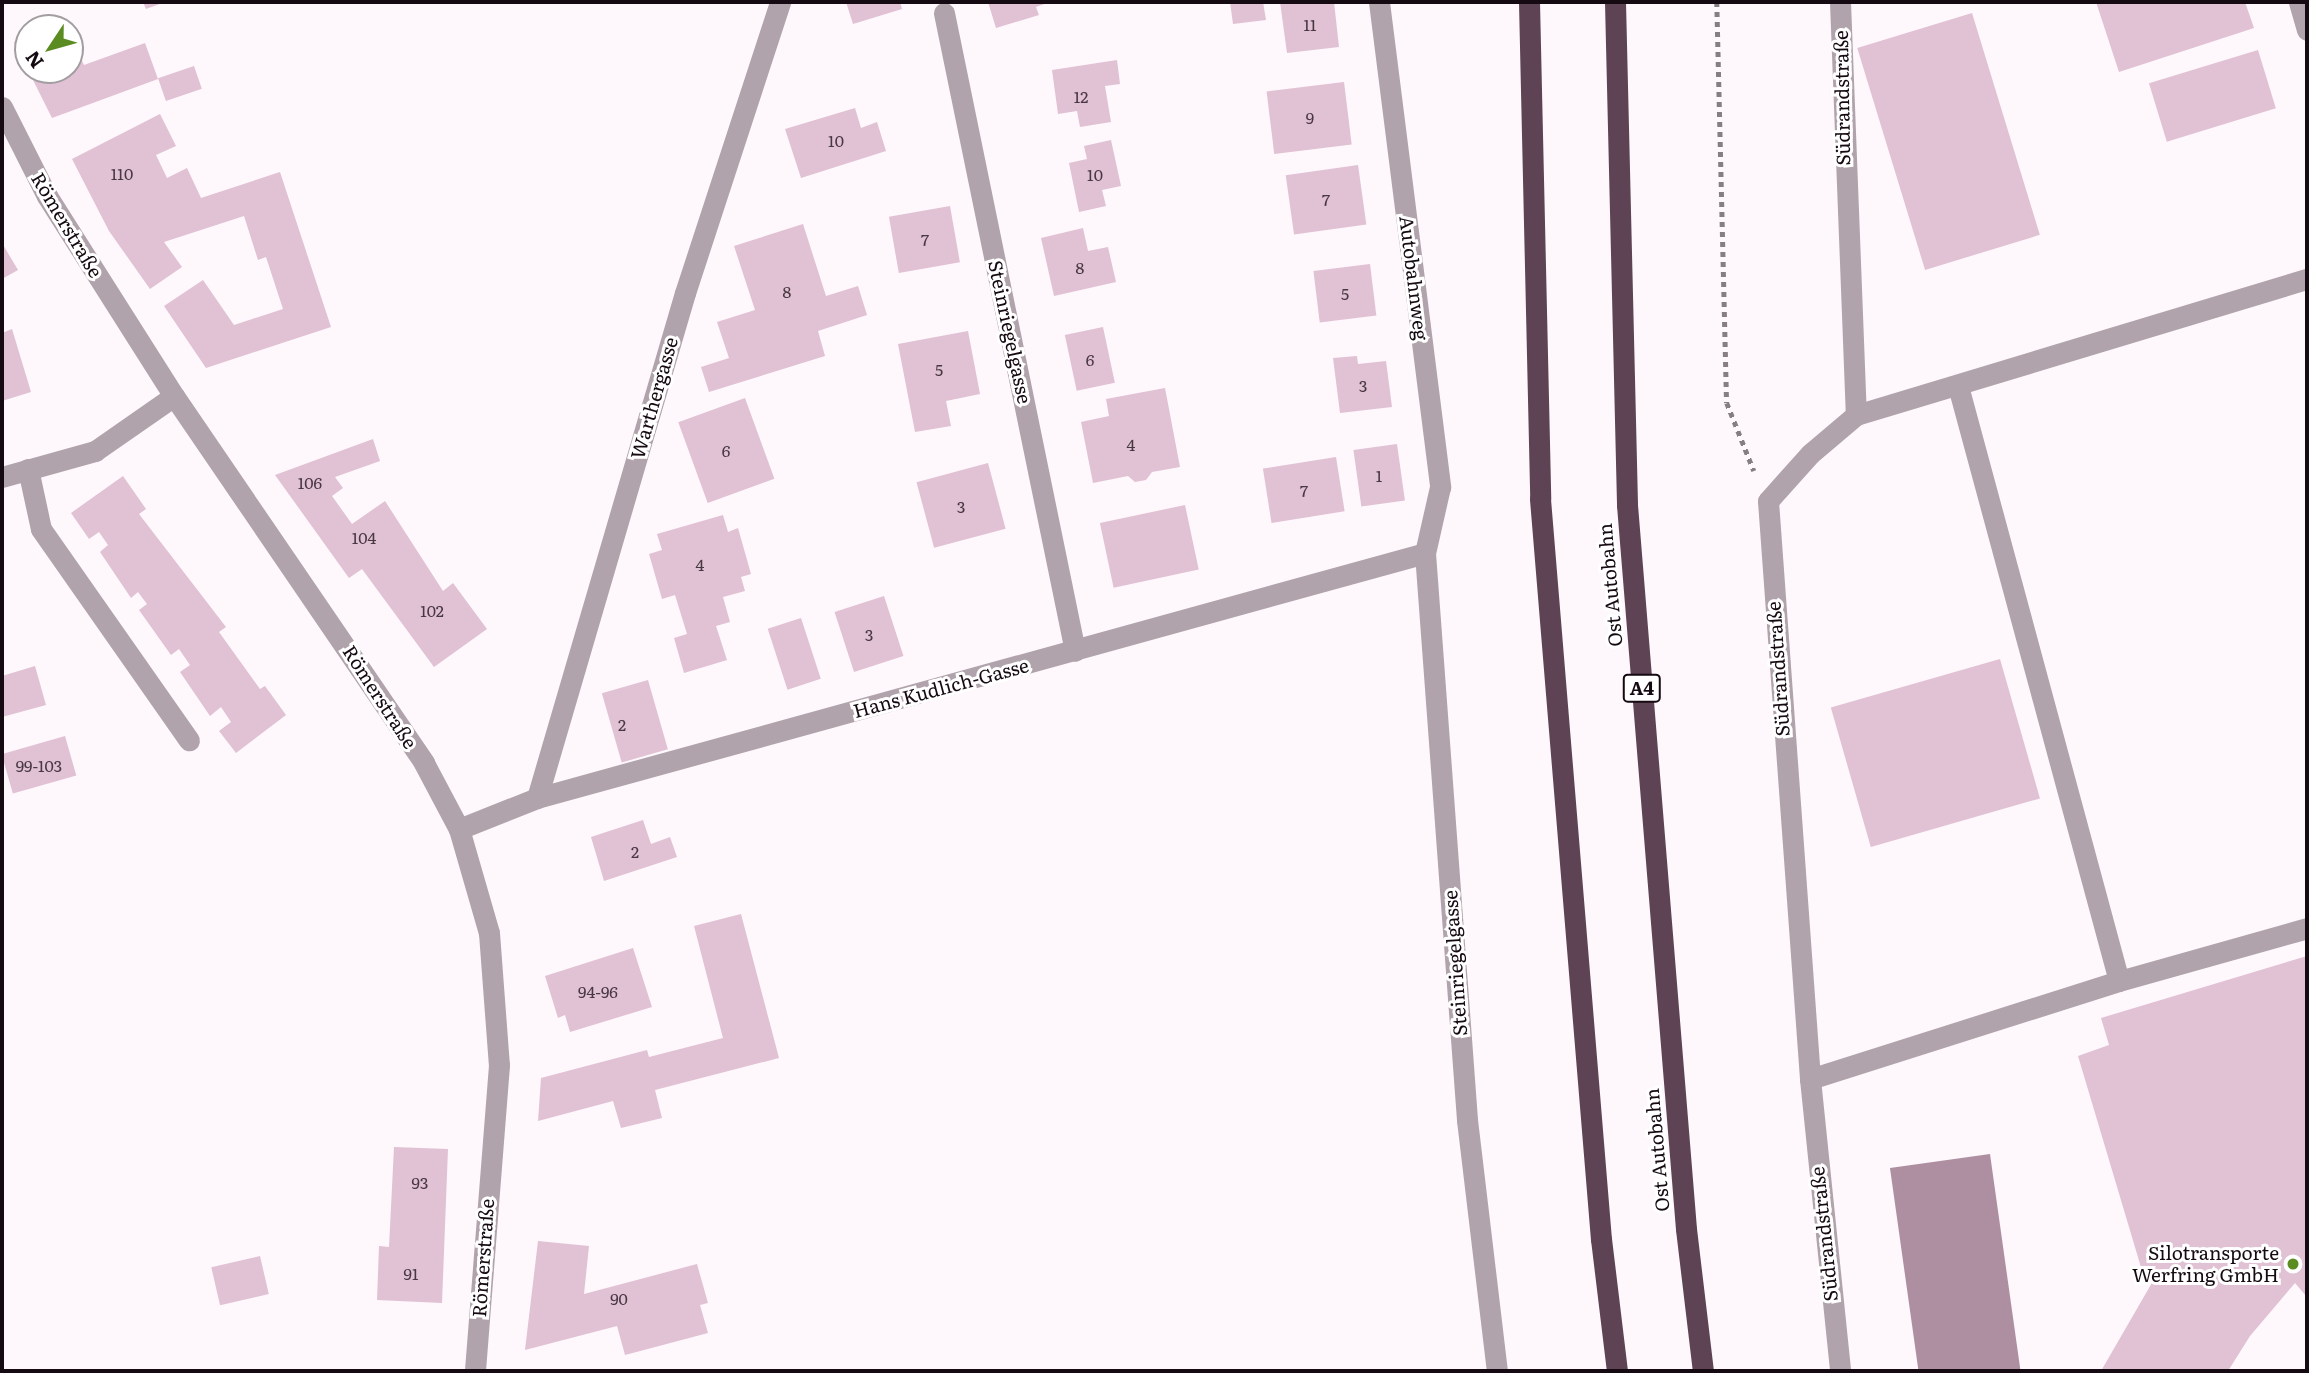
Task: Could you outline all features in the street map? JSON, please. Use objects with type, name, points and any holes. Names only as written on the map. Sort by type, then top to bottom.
[{"type":"highway","points":[[1529,2],[1540,499],[1600,1225],[1617,1371]]},
{"type":"highway","name":"Ost Autobahn","points":[[1615,2],[1627,505],[1686,1229],[1703,1371]]},
{"type":"street","name":"Warthergasse","points":[[537,798],[685,293],[780,2]]},
{"type":"street","name":"Autobahnweg","points":[[1379,2],[1440,487],[1425,553]]},
{"type":"street","name":"Südrandstraße","points":[[1840,2],[1856,415]]},
{"type":"street","points":[[2299,2],[2307,30]]},
{"type":"street","name":"Steinriegelgasse","points":[[944,13],[1075,651]]},
{"type":"street","name":"Römerstraße","points":[[2,107],[47,196],[174,396],[333,625],[424,763],[459,828],[489,933],[499,1065],[475,1371]]},
{"type":"street","points":[[1768,501],[1810,454],[1856,415],[2307,279]]},
{"type":"street","points":[[1958,386],[2119,981]]},
{"type":"street","points":[[2,477],[95,451],[174,396]]},
{"type":"street","points":[[28,470],[41,529],[189,740]]},
{"type":"street","name":"Südrandstraße","points":[[1768,501],[1810,1079],[1840,1371]]},
{"type":"street","name":"Hans Kudlich-Gasse","points":[[459,828],[537,798],[1425,553]]},
{"type":"street","name":"Steinriegelgasse","points":[[1425,553],[1467,1120],[1497,1371]]},
{"type":"street","points":[[1810,1079],[2119,981],[2307,928]]},
{"type":"path","points":[[1717,2],[1727,403],[1768,501]]},
{"type":"shaded area","points":[[1990,1154],[2020,1371],[1919,1371],[1890,1168]]},
{"type":"building","points":[[143,2],[165,2],[146,9]]},
{"type":"building","points":[[846,2],[900,2],[902,9],[853,24]]},
{"type":"building","points":[[988,2],[1050,2],[1036,7],[1039,15],[996,28]]},
{"type":"building","points":[[1230,2],[1263,2],[1266,20],[1233,24]]},
{"type":"building","points":[[1280,2],[1334,2],[1339,47],[1287,53]]},
{"type":"building","points":[[2096,2],[2245,2],[2254,28],[2119,72]]},
{"type":"building","points":[[1972,13],[2040,235],[1925,270],[1857,48]]},
{"type":"building","points":[[145,43],[158,79],[52,118],[35,84],[84,84],[84,65]]},
{"type":"building","points":[[2258,50],[2276,108],[2167,142],[2149,83]]},
{"type":"building","points":[[1117,60],[1120,84],[1105,86],[1111,122],[1080,127],[1077,111],[1058,114],[1052,70]]},
{"type":"building","points":[[194,66],[202,89],[166,101],[158,78]]},
{"type":"building","points":[[1344,82],[1352,145],[1274,154],[1267,92]]},
{"type":"building","points":[[855,108],[861,128],[877,122],[886,151],[801,178],[785,129]]},
{"type":"building","points":[[160,114],[176,146],[156,155],[167,178],[187,168],[201,198],[280,172],[331,327],[206,368],[164,306],[203,280],[234,325],[283,309],[266,257],[258,260],[244,216],[164,242],[182,267],[150,289],[109,231],[72,159]]},
{"type":"building","points":[[1111,140],[1121,186],[1102,190],[1106,206],[1079,212],[1069,163],[1087,159],[1084,146]]},
{"type":"building","points":[[1358,165],[1366,224],[1294,235],[1286,175]]},
{"type":"building","points":[[950,206],[960,262],[899,273],[889,217]]},
{"type":"building","points":[[803,224],[826,296],[858,286],[867,315],[818,331],[825,356],[709,392],[701,367],[729,358],[717,322],[755,310],[734,246]]},
{"type":"building","points":[[1083,228],[1088,251],[1108,247],[1116,282],[1054,296],[1041,238]]},
{"type":"building","points":[[2,243],[18,270],[2,279]]},
{"type":"building","points":[[1370,264],[1376,316],[1320,323],[1313,271]]},
{"type":"building","points":[[1103,327],[1115,383],[1077,391],[1065,335]]},
{"type":"building","points":[[12,329],[31,392],[2,401],[2,333]]},
{"type":"building","points":[[968,331],[980,394],[946,401],[951,426],[915,432],[898,344]]},
{"type":"building","points":[[1357,356],[1358,364],[1386,361],[1392,407],[1340,413],[1333,358]]},
{"type":"building","points":[[1165,388],[1180,467],[1152,472],[1146,480],[1135,482],[1128,476],[1093,483],[1081,422],[1109,416],[1106,399]]},
{"type":"building","points":[[745,398],[774,479],[708,503],[678,422]]},
{"type":"building","points":[[373,439],[380,461],[335,477],[343,488],[332,496],[352,524],[385,501],[443,591],[453,583],[487,629],[434,667],[362,569],[349,578],[275,475]]},
{"type":"building","points":[[1397,444],[1405,500],[1361,507],[1353,450]]},
{"type":"building","points":[[1336,457],[1345,511],[1272,523],[1263,469]]},
{"type":"building","points":[[988,463],[1006,529],[934,548],[917,482]]},
{"type":"building","points":[[123,476],[146,509],[139,514],[226,627],[219,632],[260,689],[265,686],[286,715],[236,753],[219,731],[231,722],[221,707],[210,716],[180,672],[190,665],[179,649],[171,655],[139,610],[147,604],[138,592],[131,598],[100,552],[108,545],[99,532],[89,539],[71,513]]},
{"type":"building","points":[[1185,505],[1199,570],[1114,588],[1100,523]]},
{"type":"building","points":[[723,515],[728,532],[738,528],[751,574],[741,577],[745,591],[723,597],[730,622],[716,626],[727,660],[684,673],[674,638],[687,634],[675,595],[662,599],[649,554],[662,550],[657,534]]},
{"type":"building","points":[[884,596],[903,656],[854,672],[835,612]]},
{"type":"building","points":[[801,618],[821,679],[787,690],[768,629]]},
{"type":"building","points":[[2000,659],[2040,798],[1871,847],[1831,708]]},
{"type":"building","points":[[35,666],[46,705],[2,717],[2,676]]},
{"type":"building","points":[[648,680],[668,749],[622,762],[602,693]]},
{"type":"building","points":[[65,736],[76,775],[13,794],[2,754]]},
{"type":"building","points":[[643,820],[651,844],[670,837],[677,857],[604,881],[591,837]]},
{"type":"building","points":[[741,914],[779,1058],[655,1090],[662,1118],[621,1128],[613,1101],[538,1121],[541,1078],[647,1050],[649,1057],[723,1038],[694,926]]},
{"type":"building","points":[[633,948],[652,1007],[570,1032],[565,1015],[558,1018],[545,976]]},
{"type":"building","points":[[2307,956],[2307,1297],[2295,1283],[2250,1336],[2228,1371],[2101,1371],[2153,1281],[2143,1274],[2078,1056],[2109,1045],[2101,1018]]},
{"type":"building","points":[[394,1147],[448,1149],[442,1303],[377,1300],[379,1246],[389,1247]]},
{"type":"building","points":[[538,1241],[589,1246],[584,1294],[697,1264],[708,1303],[700,1305],[708,1333],[625,1355],[617,1326],[525,1350]]},
{"type":"building","points":[[260,1256],[269,1294],[220,1305],[211,1267]]},
{"type":"place","name":"Silotransporte Werfring GmbH","points":[[2293,1264]]}]
